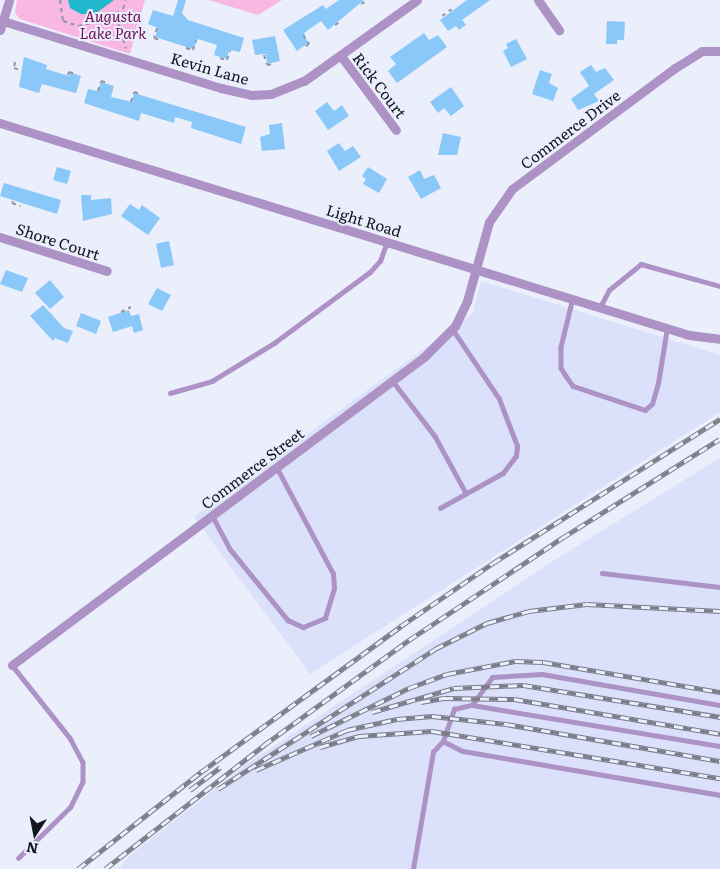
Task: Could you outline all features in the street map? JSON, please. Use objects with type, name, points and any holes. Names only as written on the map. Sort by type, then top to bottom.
[{"type":"street","points":[[0,30],[9,0]]},
{"type":"street","name":"Kevin Lane","points":[[3,21],[251,95],[288,89],[341,56],[417,0]]},
{"type":"street","points":[[538,0],[559,30]]},
{"type":"street","name":"Commerce Drive","points":[[476,269],[489,222],[512,189],[675,68],[702,51],[720,51]]},
{"type":"street","name":"Rick Court","points":[[341,56],[396,130]]},
{"type":"street","name":"Light Road","points":[[0,123],[689,335],[720,339]]},
{"type":"street","name":"Shore Court","points":[[0,237],[107,271]]},
{"type":"street","name":"Commerce Street","points":[[12,665],[392,380],[452,329],[467,301],[476,269]]},
{"type":"lane","points":[[170,393],[212,381],[274,343],[377,266],[387,242]]},
{"type":"lane","points":[[600,307],[609,290],[641,264],[720,286]]},
{"type":"lane","points":[[573,298],[561,347],[561,368],[566,376],[573,386],[645,410],[652,404],[658,383],[667,328]]},
{"type":"lane","points":[[440,508],[503,473],[516,456],[517,446],[499,399],[452,329]]},
{"type":"lane","points":[[392,380],[435,436],[466,493]]},
{"type":"lane","points":[[212,515],[230,549],[288,620],[304,627],[325,618],[334,588],[333,574],[276,467]]},
{"type":"lane","points":[[602,573],[720,587]]},
{"type":"lane","points":[[12,665],[70,738],[83,762],[83,782],[71,807],[19,858]]},
{"type":"lane","points":[[472,705],[492,677],[508,674],[542,674],[720,705]]},
{"type":"lane","points":[[413,869],[433,752],[443,741],[454,709],[472,705],[720,746]]},
{"type":"lane","points":[[443,741],[463,751],[720,795]]},
{"type":"path","points":[[60,0],[61,17],[68,24],[93,24],[116,16],[126,0]]},
{"type":"path","points":[[361,4],[368,0]]},
{"type":"path","points":[[442,16],[452,9]]},
{"type":"path","points":[[116,16],[126,52]]},
{"type":"path","points":[[335,25],[340,22]]},
{"type":"path","points":[[157,28],[154,38],[161,40]]},
{"type":"path","points":[[303,35],[309,44],[303,48]]},
{"type":"path","points":[[186,48],[193,50],[196,40]]},
{"type":"path","points":[[220,58],[227,60],[230,50]]},
{"type":"path","points":[[264,54],[267,65],[274,64]]},
{"type":"path","points":[[15,62],[14,68],[20,70]]},
{"type":"path","points":[[68,76],[69,72],[76,74]]},
{"type":"path","points":[[98,91],[101,81],[108,83]]},
{"type":"path","points":[[131,102],[134,92],[141,94]]},
{"type":"path","points":[[13,201],[12,203],[20,206]]},
{"type":"path","points":[[121,312],[131,307]]},
{"type":"shaded area","points":[[481,281],[720,355],[720,412],[310,674],[194,517],[473,313]]},
{"type":"shaded area","points":[[720,458],[720,869],[119,869],[127,858],[248,763],[561,556]]},
{"type":"green space","name":"Augusta Lake Park","points":[[17,0],[145,0],[130,54],[20,19],[15,13]]},
{"type":"green space","points":[[209,0],[282,0],[258,15]]},
{"type":"water","points":[[68,0],[114,0],[95,14],[81,14],[70,8]]},
{"type":"building","points":[[178,0],[186,0],[182,13],[188,20],[244,38],[240,52],[229,50],[227,59],[214,55],[217,45],[198,39],[193,49],[155,37],[158,28],[148,24],[153,10],[173,16]]},
{"type":"building","points":[[339,0],[364,0],[328,30],[321,21],[304,33],[308,43],[297,51],[283,30],[323,5],[326,9]]},
{"type":"building","points":[[467,0],[490,0],[462,20],[466,25],[459,30],[456,26],[448,31],[440,20]]},
{"type":"building","points":[[607,21],[625,22],[624,40],[617,40],[617,44],[606,44]]},
{"type":"building","points":[[424,33],[429,40],[438,35],[447,47],[397,83],[388,71],[396,64],[390,57]]},
{"type":"building","points":[[275,36],[280,61],[267,64],[266,54],[255,55],[252,40]]},
{"type":"building","points":[[516,39],[527,59],[511,67],[503,51],[508,48],[506,44]]},
{"type":"building","points":[[24,57],[47,65],[46,69],[69,76],[70,72],[81,76],[76,93],[42,84],[39,93],[19,87]]},
{"type":"building","points":[[591,65],[596,72],[605,68],[614,80],[594,94],[599,101],[578,110],[571,99],[589,86],[580,72]]},
{"type":"building","points":[[540,70],[552,74],[549,83],[558,88],[553,101],[532,94]]},
{"type":"building","points":[[101,82],[114,86],[111,97],[132,102],[134,93],[246,127],[241,144],[191,128],[192,122],[175,117],[174,123],[141,113],[139,121],[84,103],[88,89],[98,91]]},
{"type":"building","points":[[451,87],[464,106],[451,116],[444,108],[438,113],[430,102]]},
{"type":"building","points":[[327,102],[334,111],[342,105],[349,116],[328,130],[315,111]]},
{"type":"building","points":[[282,123],[285,149],[262,151],[260,137],[270,134],[269,125]]},
{"type":"building","points":[[443,133],[461,137],[457,155],[438,155]]},
{"type":"building","points":[[339,143],[345,151],[353,146],[361,157],[339,171],[327,151]]},
{"type":"building","points":[[57,167],[71,171],[67,184],[53,180]]},
{"type":"building","points":[[368,167],[387,179],[379,193],[363,184],[366,179],[362,176]]},
{"type":"building","points":[[420,170],[424,179],[434,175],[441,188],[421,199],[408,177]]},
{"type":"building","points":[[4,183],[61,200],[57,214],[0,196]]},
{"type":"building","points":[[81,195],[91,195],[91,200],[111,198],[112,214],[83,221]]},
{"type":"building","points":[[130,204],[139,210],[142,205],[160,218],[148,235],[121,216]]},
{"type":"building","points":[[169,241],[174,265],[161,268],[156,244]]},
{"type":"building","points":[[6,270],[28,278],[22,292],[0,284]]},
{"type":"building","points":[[50,280],[64,297],[50,309],[35,293]]},
{"type":"building","points":[[157,288],[171,295],[162,311],[148,304]]},
{"type":"building","points":[[43,305],[64,328],[73,331],[68,343],[55,338],[53,341],[30,316]]},
{"type":"building","points":[[129,310],[131,316],[139,314],[143,330],[134,333],[132,326],[113,332],[108,317]]},
{"type":"building","points":[[81,313],[101,321],[96,334],[76,326]]},
{"type":"railway","points":[[78,869],[201,772],[401,626],[493,563],[720,419]]},
{"type":"railway","points":[[105,869],[264,745],[409,640],[562,538],[720,439]]},
{"type":"railway","points":[[218,789],[435,649],[487,623],[529,611],[587,604],[720,611]]},
{"type":"railway","points":[[311,736],[409,688],[447,674],[515,661],[543,662],[720,692]]},
{"type":"railway","points":[[372,712],[454,688],[523,685],[720,717]]},
{"type":"railway","points":[[421,702],[444,698],[514,699],[720,734]]},
{"type":"railway","points":[[256,770],[347,730],[397,719],[432,716],[506,724],[720,761]]},
{"type":"railway","points":[[320,747],[359,736],[432,731],[720,778]]},
{"type":"railway","points":[[190,790],[220,767]]}]
